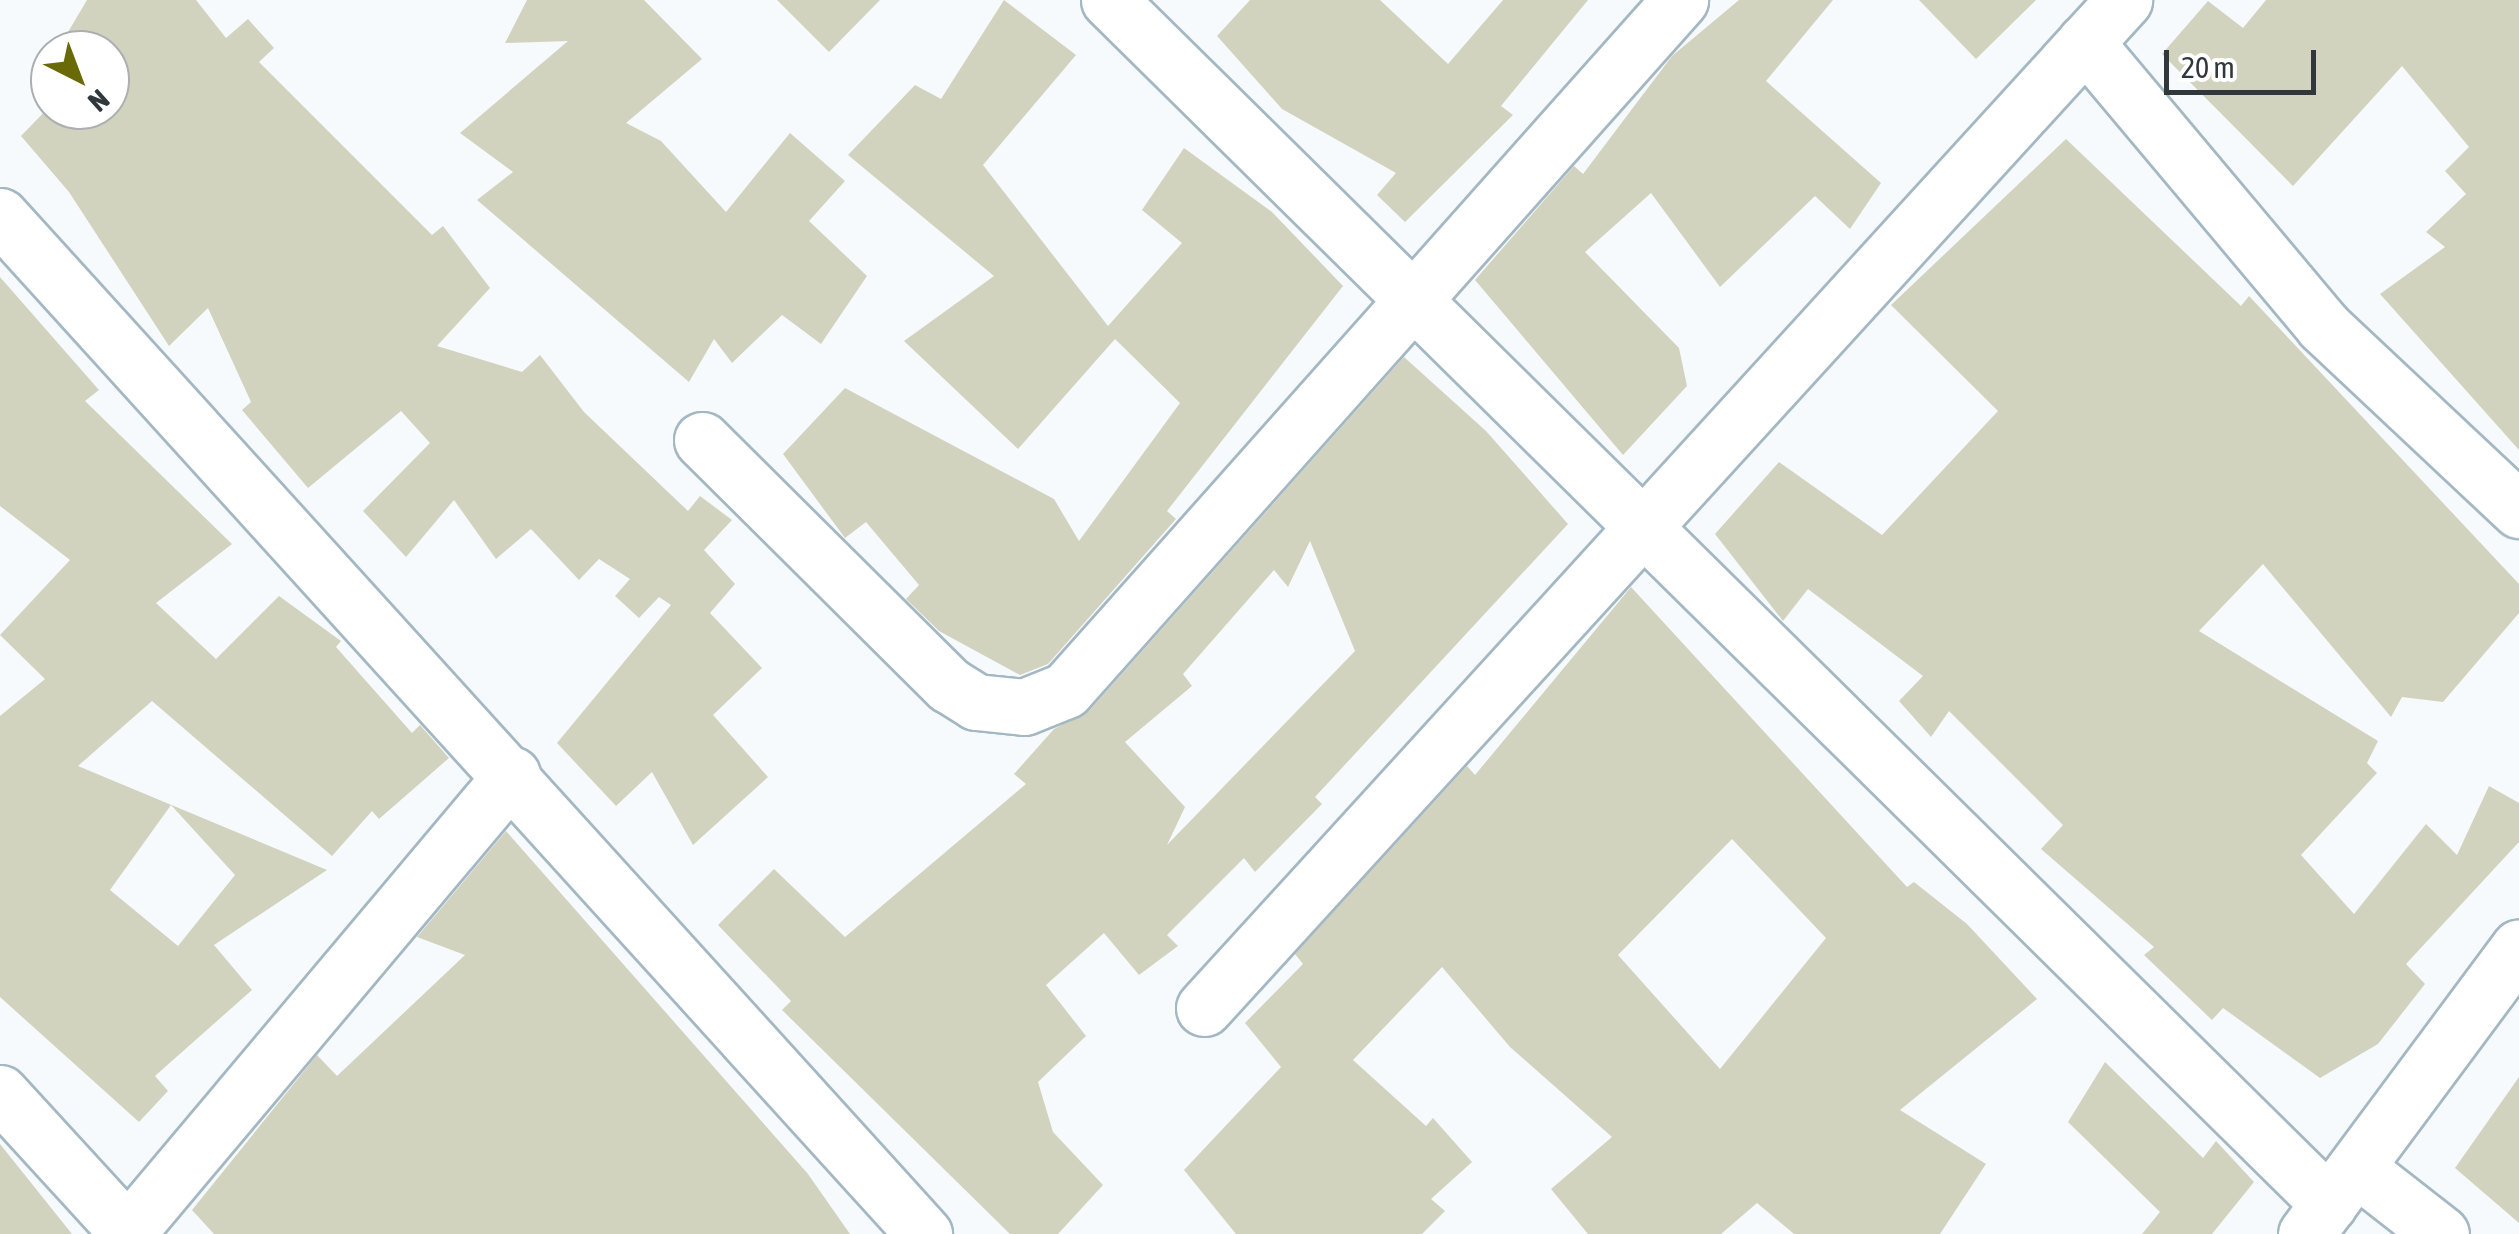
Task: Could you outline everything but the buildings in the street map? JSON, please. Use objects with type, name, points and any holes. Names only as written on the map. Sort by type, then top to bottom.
[{"type":"street","points":[[1109,0],[1418,298],[1640,533],[2331,1203],[2441,1234]]},
{"type":"street","points":[[702,440],[949,685],[976,702],[1024,707],[1066,690],[1680,0]]},
{"type":"street","points":[[1204,1008],[1640,533],[2093,18],[2324,326],[2519,510]]},
{"type":"street","points":[[0,216],[924,1234]]},
{"type":"street","points":[[0,1093],[128,1233],[512,776]]},
{"type":"street","points":[[2331,1203],[2519,948]]}]
